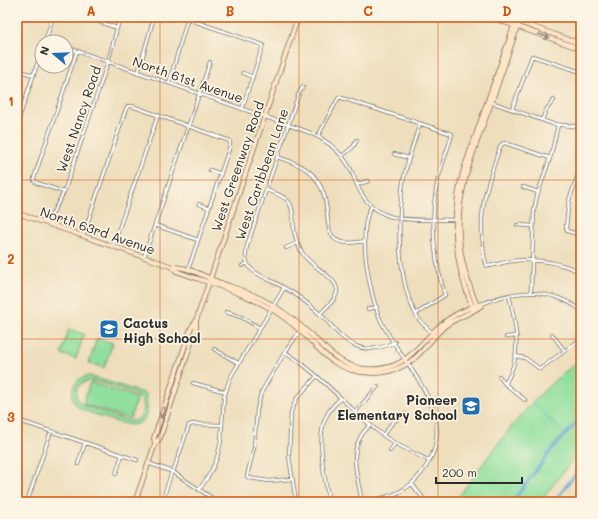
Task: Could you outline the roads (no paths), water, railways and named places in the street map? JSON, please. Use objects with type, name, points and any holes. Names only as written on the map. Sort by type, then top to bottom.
[{"type":"street","points":[[47,34],[53,17]]},
{"type":"street","name":"West Nancy Road","points":[[47,223],[64,192],[108,62],[120,17]]},
{"type":"street","points":[[138,73],[154,17]]},
{"type":"street","name":"West Greenway Road","points":[[155,444],[154,438],[191,328],[196,320],[298,17]]},
{"type":"street","points":[[490,17],[581,49]]},
{"type":"street","points":[[505,17],[581,44]]},
{"type":"street","points":[[475,307],[462,280],[456,245],[456,202],[461,176],[490,101],[517,20],[521,17]]},
{"type":"street","points":[[169,83],[188,18],[263,45],[242,109]]},
{"type":"street","points":[[91,19],[117,28]]},
{"type":"street","points":[[574,47],[581,27]]},
{"type":"street","name":"North 61st Avenue","points":[[74,50],[318,136],[332,146],[342,156],[349,166],[357,186],[363,196],[372,206],[383,214],[400,218],[457,220]]},
{"type":"street","points":[[64,192],[34,181],[77,51]]},
{"type":"street","points":[[512,109],[532,56],[581,72]]},
{"type":"street","points":[[144,257],[210,62]]},
{"type":"street","points":[[17,70],[33,76]]},
{"type":"street","points":[[17,124],[34,73]]},
{"type":"street","points":[[243,73],[253,77]]},
{"type":"street","name":"West Caribbean Lane","points":[[247,263],[247,246],[298,93],[303,87]]},
{"type":"street","points":[[318,136],[339,97],[452,134],[438,179],[433,220],[437,262],[445,295],[416,314]]},
{"type":"street","points":[[542,120],[546,110],[554,100]]},
{"type":"street","points":[[490,101],[558,125],[581,127]]},
{"type":"street","points":[[84,236],[126,109],[128,106],[132,106],[230,141],[230,146],[221,174],[188,270]]},
{"type":"street","points":[[113,246],[158,115]]},
{"type":"street","points":[[420,124],[409,158],[402,188],[400,248],[404,277],[416,314],[422,323],[434,334]]},
{"type":"street","points":[[531,292],[534,210],[538,192],[550,158],[558,125]]},
{"type":"street","points":[[342,156],[353,147],[357,140]]},
{"type":"street","points":[[550,158],[502,144],[487,184],[482,208],[482,240],[487,266],[510,261],[532,260],[554,263],[581,272]]},
{"type":"street","points":[[394,154],[409,158]]},
{"type":"street","points":[[277,157],[300,166],[307,170],[316,179],[323,192],[327,206],[329,231],[335,239],[342,243],[365,241]]},
{"type":"street","points":[[581,167],[567,209],[567,231],[581,234]]},
{"type":"street","points":[[210,170],[221,174]]},
{"type":"street","points":[[357,186],[368,181]]},
{"type":"street","points":[[523,187],[538,192]]},
{"type":"street","points":[[266,190],[285,198],[291,204],[297,243],[305,257],[318,270],[328,276],[336,287],[334,298],[320,314]]},
{"type":"street","points":[[199,204],[209,208]]},
{"type":"street","points":[[370,425],[359,438],[354,458],[363,502],[398,493],[412,484],[422,473],[430,460],[436,441],[437,428],[430,400],[382,322],[377,307],[369,276],[365,241],[365,225],[372,206]]},
{"type":"street","name":"North 63rd Avenue","points":[[17,212],[173,267],[188,270],[273,307],[301,329],[331,360],[352,371],[367,374],[381,373],[392,370],[407,362],[434,334],[455,319],[475,307],[509,295],[531,292],[543,294],[561,299],[581,310]]},
{"type":"street","points":[[155,225],[198,240]]},
{"type":"street","points":[[517,225],[533,226]]},
{"type":"street","points":[[286,248],[297,243]]},
{"type":"street","points":[[242,266],[247,263],[251,269],[284,288],[320,314],[352,345],[372,349],[386,346],[395,342]]},
{"type":"street","name":"North 63rd Avenue","points":[[173,267],[176,271],[209,280]]},
{"type":"street","points":[[199,490],[211,472],[217,458],[221,441],[226,392],[230,378],[284,288]]},
{"type":"street","points":[[505,384],[516,356],[517,336],[515,318],[509,295]]},
{"type":"street","points":[[368,309],[377,307]]},
{"type":"street","points":[[226,312],[241,317],[260,328]]},
{"type":"street","name":"West Greenway Road","points":[[135,502],[155,444],[160,438],[196,328],[196,320]]},
{"type":"street","points":[[292,479],[268,481],[249,478],[247,476],[254,448],[259,400],[265,385],[301,329]]},
{"type":"street","points":[[552,334],[564,350]]},
{"type":"street","points":[[506,337],[517,336]]},
{"type":"street","points":[[516,356],[525,358],[542,369],[564,350],[581,339]]},
{"type":"street","points":[[214,349],[238,363]]},
{"type":"street","points":[[285,352],[304,364],[383,436],[430,460]]},
{"type":"street","points":[[296,502],[289,456],[291,412],[297,398],[317,376]]},
{"type":"street","points":[[499,376],[505,384],[525,400]]},
{"type":"street","points":[[173,383],[177,386]]},
{"type":"street","points":[[193,384],[226,392]]},
{"type":"street","points":[[356,411],[378,386]]},
{"type":"street","points":[[329,502],[322,461],[323,425],[329,411],[341,398]]},
{"type":"street","points":[[383,436],[393,422],[405,414]]},
{"type":"street","points":[[17,425],[18,420],[137,460]]},
{"type":"street","points":[[162,502],[189,425],[222,425]]},
{"type":"street","points":[[27,502],[51,431]]},
{"type":"street","points":[[78,464],[85,443]]},
{"type":"street","points":[[390,451],[395,443]]},
{"type":"street","points":[[116,474],[122,455]]},
{"type":"street","points":[[148,463],[172,472],[218,502]]},
{"type":"street","points":[[412,484],[426,502]]},
{"type":"street","points":[[209,502],[212,498]]},
{"type":"street","points":[[383,498],[384,502]]},
{"type":"waterway","points":[[533,403],[565,434]]},
{"type":"waterway","points":[[512,502],[553,448],[581,418]]},
{"type":"waterway","points":[[554,502],[581,467]]},
{"type":"place","name":"Cactus High School","points":[[109,329]]},
{"type":"place","name":"Pioneer Elementary School","points":[[471,406]]}]
